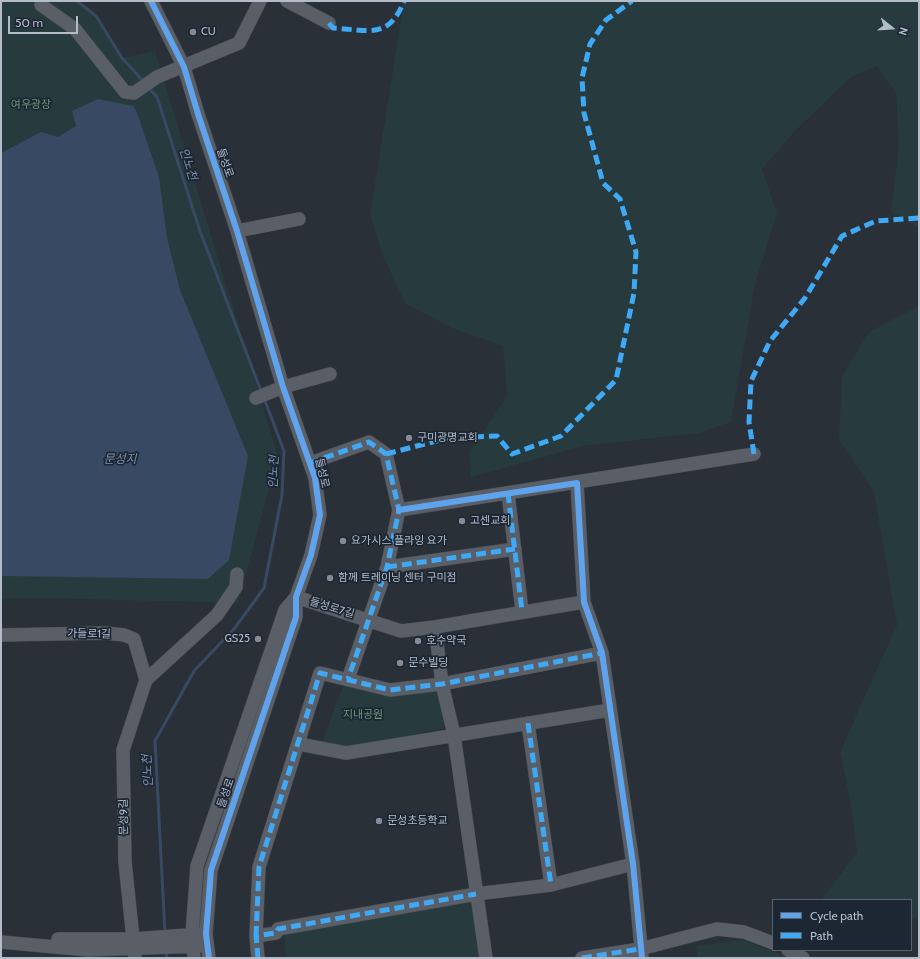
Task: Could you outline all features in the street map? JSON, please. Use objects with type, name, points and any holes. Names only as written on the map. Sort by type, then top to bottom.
[{"type":"street","name":"들성로","points":[[151,1],[184,67],[237,231],[283,387],[315,478],[320,515],[311,555],[296,597],[296,617],[210,870],[208,946]]},
{"type":"street","points":[[42,5],[75,29],[126,92],[134,93],[157,77],[239,43],[260,1]]},
{"type":"street","points":[[287,1],[329,23]]},
{"type":"street","points":[[237,231],[299,219]]},
{"type":"street","points":[[256,398],[283,387],[330,374]]},
{"type":"street","name":"들성로7길","points":[[310,463],[369,442],[386,454],[400,510],[386,567],[368,618]]},
{"type":"street","points":[[400,510],[754,454]]},
{"type":"street","points":[[577,482],[584,602],[602,653],[633,864],[641,954]]},
{"type":"street","points":[[508,493],[522,611]]},
{"type":"street","points":[[386,567],[515,549]]},
{"type":"street","points":[[146,680],[217,615],[236,587],[237,574]]},
{"type":"street","name":"들성로","points":[[189,944],[197,866],[285,610],[296,597]]},
{"type":"street","name":"들성로7길","points":[[296,597],[368,618],[402,631],[435,627],[522,611],[584,602]]},
{"type":"street","points":[[348,679],[368,618]]},
{"type":"street","points":[[435,627],[442,684],[454,735],[486,958]]},
{"type":"street","name":"가들로1길","points":[[1,634],[106,633],[124,635],[134,639],[146,680]]},
{"type":"street","points":[[258,958],[256,936],[259,868],[320,673],[390,690],[442,684],[602,653]]},
{"type":"street","name":"문성9길","points":[[138,947],[125,862],[123,750],[146,680]]},
{"type":"street","points":[[299,744],[346,753],[610,710]]},
{"type":"street","points":[[528,723],[551,885]]},
{"type":"street","points":[[256,936],[276,933],[278,929],[476,894],[551,885],[633,864]]},
{"type":"street","points":[[582,958],[641,954],[717,929],[754,934],[772,943]]},
{"type":"street","points":[[1,934],[138,947]]},
{"type":"street","points":[[1,942],[88,950],[189,944],[208,946]]},
{"type":"street","points":[[790,951],[803,958]]},
{"type":"green space","name":"문성지","points":[[1,1],[77,1],[96,16],[122,58],[155,51],[278,456],[238,603],[42,598],[1,599]]},
{"type":"green space","points":[[404,1],[919,1],[919,228],[891,211],[899,147],[896,93],[877,66],[851,77],[794,132],[762,169],[777,213],[755,284],[731,422],[699,433],[583,446],[471,477],[469,453],[507,396],[503,346],[452,328],[405,303],[383,256],[370,215]]},
{"type":"green space","points":[[919,306],[919,917],[912,919],[912,899],[822,899],[857,852],[851,804],[840,753],[897,625],[874,492],[839,440],[842,376],[869,332]]},
{"type":"green space","name":"지내공원","points":[[345,680],[390,691],[439,685],[444,728],[341,749],[322,743]]},
{"type":"green space","points":[[476,894],[483,958],[286,958],[284,932]]},
{"type":"green space","points":[[743,940],[790,958],[698,958],[696,946]]},
{"type":"water","name":"문성지","points":[[98,99],[133,106],[136,110],[159,177],[167,238],[180,290],[248,456],[229,560],[208,579],[1,576],[1,153],[41,132],[58,137],[76,126],[72,111]]},
{"type":"waterway","name":"인노천","points":[[77,1],[96,16],[122,58],[144,82]]},
{"type":"waterway","name":"인노천","points":[[148,87],[157,97],[200,231],[261,391]]},
{"type":"waterway","name":"인노천","points":[[165,934],[155,741],[194,671],[234,629],[264,588],[282,495],[284,451],[264,398]]},
{"type":"waterway","name":"인노천","points":[[166,951],[167,958]]},
{"type":"marked path","points":[[329,23],[333,28],[367,31],[376,30],[392,22],[404,1]]},
{"type":"marked path","points":[[386,454],[448,438],[497,436],[512,454],[561,436],[616,380],[634,293],[636,252],[620,199],[603,183],[584,113],[582,78],[590,44],[606,20],[632,1]]},
{"type":"marked path","points":[[754,454],[749,422],[751,381],[770,341],[805,298],[842,236],[876,221],[919,218]]},
{"type":"marked path","points":[[310,463],[369,442],[386,454],[399,510],[387,567],[348,679]]},
{"type":"marked path","points":[[508,493],[522,611]]},
{"type":"marked path","points":[[387,567],[515,549]]},
{"type":"marked path","points":[[256,936],[259,867],[320,673],[390,690],[442,684],[602,653]]},
{"type":"marked path","points":[[528,723],[551,885]]},
{"type":"marked path","points":[[258,958],[256,936],[276,933],[278,929],[476,894]]},
{"type":"marked path","points":[[582,958],[640,949]]},
{"type":"cycle path","points":[[151,1],[184,67],[237,231],[283,387],[315,478],[320,515],[311,555],[296,597],[296,617],[211,870],[206,934],[209,958]]},
{"type":"cycle path","points":[[399,510],[577,483],[584,602],[602,653],[633,864],[642,958]]},
{"type":"place","name":"CU","points":[[193,32]]},
{"type":"place","name":"구미광명교회","points":[[409,438]]},
{"type":"place","name":"고센교회","points":[[462,521]]},
{"type":"place","name":"요가시스 플라잉 요가","points":[[343,541]]},
{"type":"place","name":"함께 트레이닝 센터 구미점","points":[[330,578]]},
{"type":"place","name":"GS25","points":[[258,639]]},
{"type":"place","name":"호수약국","points":[[418,641]]},
{"type":"place","name":"문수빌딩","points":[[400,663]]},
{"type":"place","name":"문성초등학교","points":[[379,821]]},
{"type":"park label","name":"여우광장","points":[[31,105]]}]
